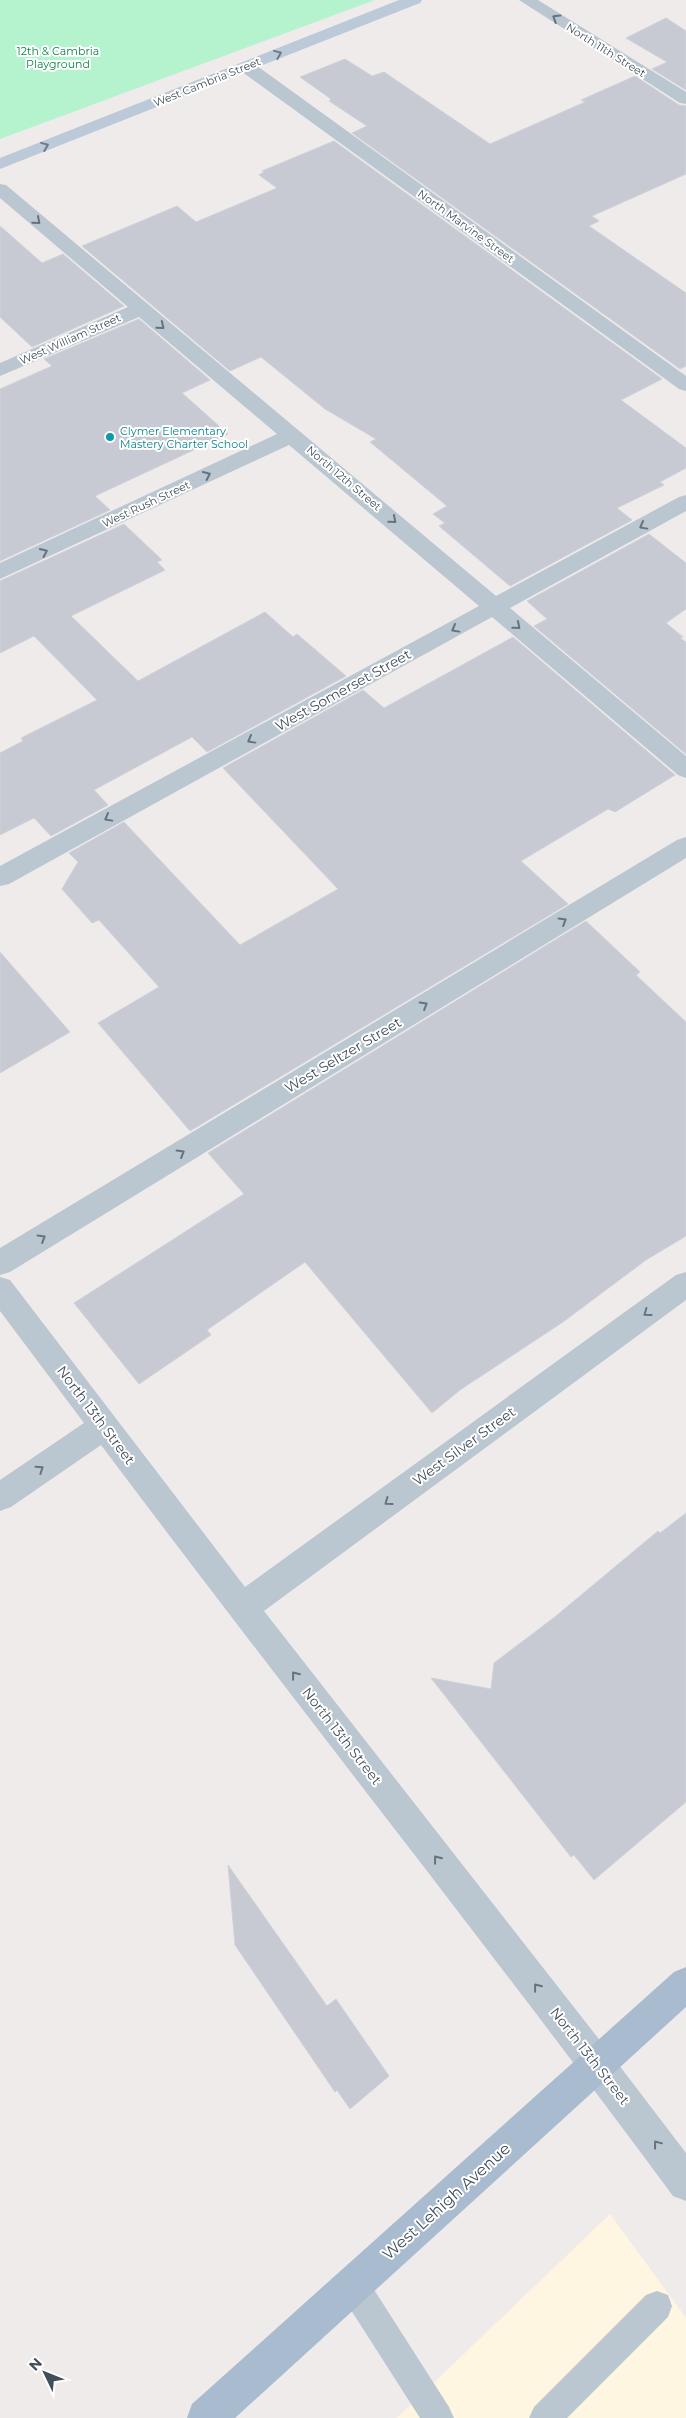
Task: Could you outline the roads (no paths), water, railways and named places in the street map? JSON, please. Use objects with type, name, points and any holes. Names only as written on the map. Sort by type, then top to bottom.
[{"type":"main road","name":"West Lehigh Avenue","points":[[206,2418],[686,1984]]},
{"type":"street","name":"West Cambria Street","points":[[0,164],[414,0]]},
{"type":"street","name":"North 11th Street","points":[[527,0],[686,99]]},
{"type":"street","name":"North Marvine Street","points":[[246,67],[686,386]]},
{"type":"street","name":"North 12th Street","points":[[0,189],[686,769]]},
{"type":"street","name":"West William Street","points":[[0,370],[140,309]]},
{"type":"street","name":"West Rush Street","points":[[0,572],[293,435]]},
{"type":"street","name":"West Somerset Street","points":[[0,877],[686,502]]},
{"type":"street","name":"West Seltzer Street","points":[[0,1263],[686,846]]},
{"type":"street","name":"West Silver Street","points":[[242,1608],[686,1284]]},
{"type":"street","name":"North 13th Street","points":[[0,1288],[242,1608],[597,2064],[686,2183]]},
{"type":"street","points":[[0,1496],[104,1426]]},
{"type":"lane","points":[[352,2285],[438,2418]]},
{"type":"lane","points":[[545,2418],[657,2306]]},
{"type":"place","name":"Clymer Elementary Mastery Charter School","points":[[110,437]]},
{"type":"park label","name":"12th & Cambria Playground","points":[[58,57]]}]
